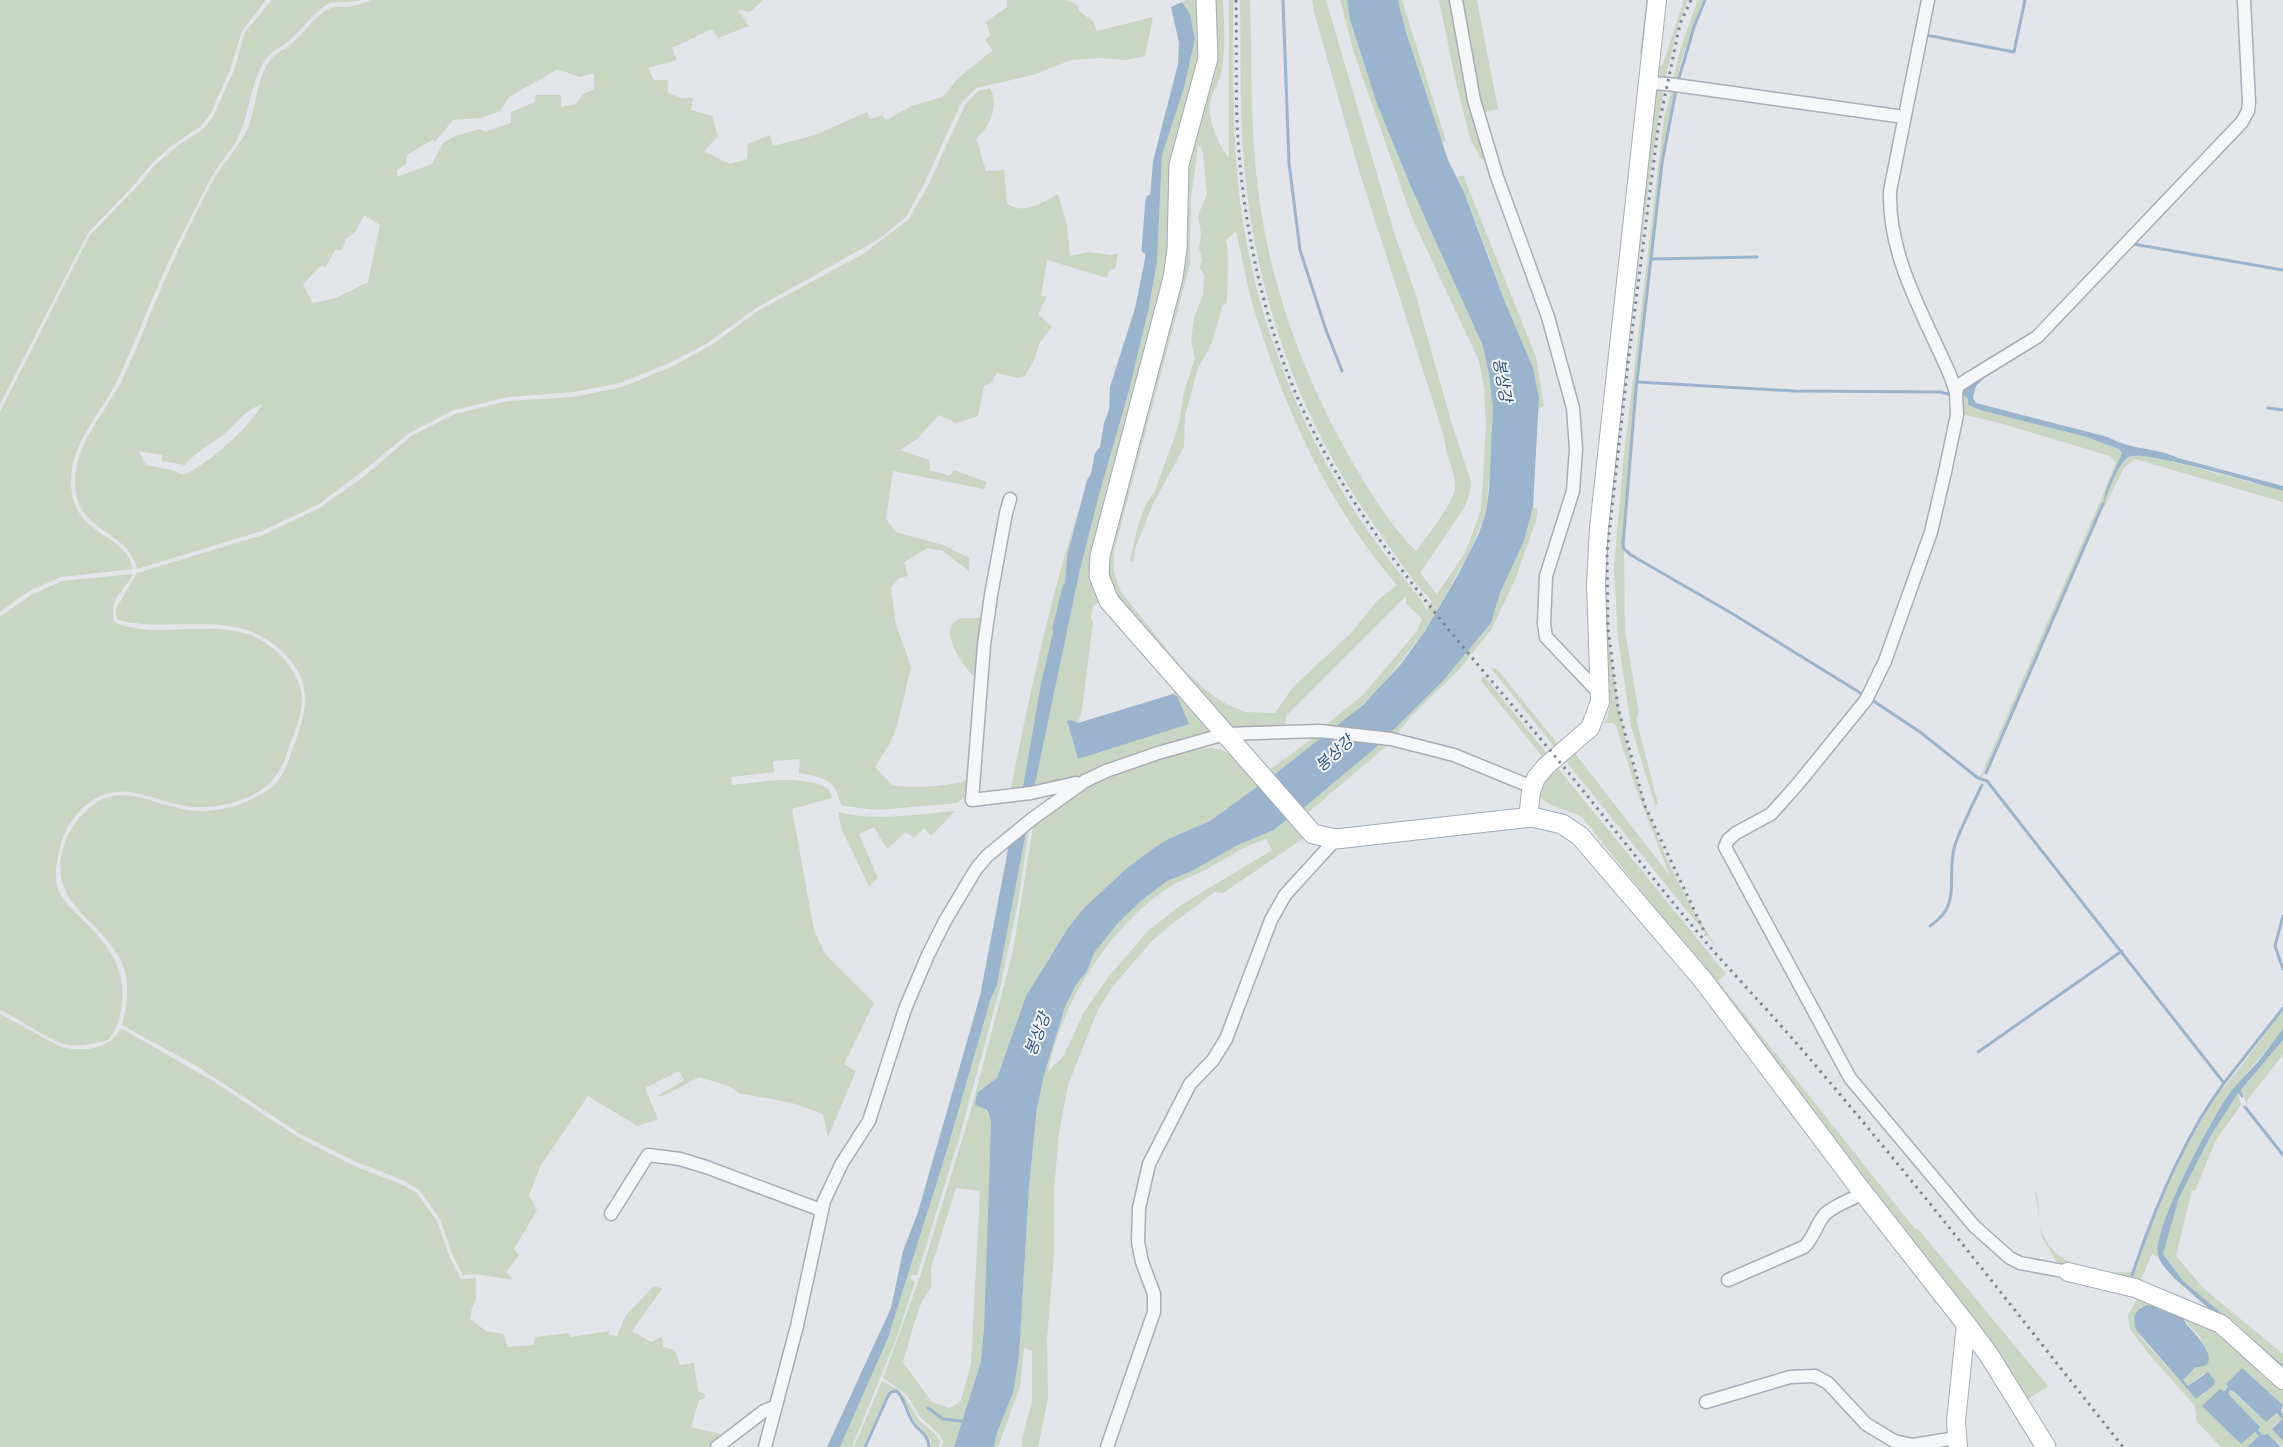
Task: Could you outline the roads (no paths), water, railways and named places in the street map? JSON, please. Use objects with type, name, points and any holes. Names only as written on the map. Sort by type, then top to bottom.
[{"type":"main road","points":[[1206,0],[1208,58],[1179,164],[1177,249],[1173,278],[1100,556],[1099,576],[1104,592],[1114,608],[1308,830],[1320,837],[1336,839],[1528,818],[1555,822],[1569,828],[1580,836],[1703,980],[1966,1324],[1988,1355],[2046,1447]]},
{"type":"street","points":[[1456,0],[1474,100],[1497,177],[1548,317],[1573,408],[1576,449],[1573,491],[1546,576],[1544,624],[1546,637],[1554,648],[1601,695]]},
{"type":"street","points":[[1528,818],[1532,787],[1536,778],[1546,766],[1590,728],[1601,695],[1596,584],[1599,528],[1657,0]]},
{"type":"street","points":[[1928,0],[1890,191],[1892,228],[1909,284],[1956,392],[1955,426],[1931,532],[1885,661],[1866,700],[1772,814],[1736,833],[1728,840],[1725,848],[1850,1078],[1974,1226],[2010,1258],[2031,1266],[2068,1272],[2135,1288],[2221,1324],[2283,1380]]},
{"type":"street","points":[[1956,392],[1958,386],[2037,337],[2242,122],[2248,111],[2249,102],[2244,0]]},
{"type":"street","points":[[1648,83],[1668,84],[1904,117]]},
{"type":"street","points":[[1010,499],[991,595],[984,646],[972,800],[1031,793],[1085,781]]},
{"type":"street","points":[[765,1447],[797,1326],[822,1210],[842,1163],[869,1121],[916,980],[945,921],[976,869],[987,856],[1032,818],[1085,781],[1106,771],[1158,752],[1225,734],[1320,731],[1391,740],[1454,755],[1532,787]]},
{"type":"street","points":[[1107,1447],[1154,1312],[1154,1294],[1142,1262],[1138,1242],[1138,1208],[1149,1164],[1190,1084],[1213,1060],[1226,1039],[1271,920],[1285,895],[1336,839]]},
{"type":"street","points":[[610,1214],[648,1155],[680,1159],[706,1167],[822,1210]]},
{"type":"street","points":[[1728,1280],[1804,1247],[1811,1241],[1817,1225],[1826,1213],[1864,1193]]},
{"type":"street","points":[[1706,1402],[1790,1376],[1815,1376],[1828,1383],[1866,1424],[1894,1441],[1913,1445],[1957,1442],[1956,1421],[1966,1324]]},
{"type":"street","points":[[717,1447],[764,1411],[774,1408]]},
{"type":"water","name":"봉상강","points":[[1347,0],[1398,0],[1406,32],[1448,160],[1464,192],[1507,307],[1533,368],[1539,397],[1533,507],[1524,541],[1500,593],[1491,623],[1443,681],[1374,749],[1299,812],[1270,778],[1363,705],[1401,664],[1425,631],[1459,573],[1479,533],[1486,512],[1489,489],[1493,409],[1483,346],[1411,187],[1377,104],[1350,20]]},
{"type":"water","points":[[1182,2],[1190,14],[1195,39],[1184,88],[1162,155],[1157,262],[1149,307],[1129,391],[1099,495],[1079,574],[1034,789],[1022,792],[1041,683],[1055,624],[1063,612],[1067,556],[1087,480],[1091,474],[1095,453],[1100,447],[1104,423],[1109,410],[1110,387],[1135,308],[1145,259],[1153,161],[1178,64],[1179,43],[1171,7]]},
{"type":"water","points":[[1995,367],[1976,386],[1973,398],[1976,403],[2108,437],[2125,444],[2169,454],[2283,486],[2283,491],[2203,469],[2138,456],[2129,457],[2120,466],[2103,504],[2106,490],[2122,453],[2119,449],[2083,436],[1980,410],[1968,405],[1968,399],[1960,391]]},
{"type":"water","points":[[1173,694],[1177,696],[1189,724],[1078,759],[1067,721],[1071,720],[1078,723]]},
{"type":"water","name":"봉상강","points":[[1262,783],[1291,816],[1274,830],[1238,845],[1190,872],[1167,881],[1141,901],[1118,923],[1094,953],[1087,971],[1076,985],[1065,1007],[1044,1075],[1037,1108],[1029,1187],[1019,1357],[1013,1393],[997,1433],[994,1447],[954,1447],[981,1361],[984,1327],[991,1121],[987,1110],[975,1105],[977,1093],[997,1078],[1026,996],[1068,928],[1084,908],[1127,868],[1154,848],[1168,839],[1210,821]]},
{"type":"water","points":[[1026,832],[997,985],[991,998],[947,1150],[888,1338],[840,1447],[827,1447],[891,1308],[903,1251],[918,1212],[980,996],[1009,844]]},
{"type":"water","points":[[2283,1029],[2283,1040],[2241,1090],[2242,1098],[2238,1093],[2210,1137],[2179,1198],[2163,1254],[2183,1281],[2283,1365],[2283,1373],[2175,1279],[2162,1264],[2158,1254],[2159,1240],[2174,1198],[2210,1126],[2229,1094],[2257,1063]]},
{"type":"water","points":[[2146,1305],[2168,1309],[2180,1315],[2206,1349],[2209,1362],[2205,1366],[2196,1367],[2183,1380],[2188,1386],[2208,1372],[2215,1381],[2214,1385],[2196,1399],[2136,1330],[2135,1315],[2139,1309]]},
{"type":"water","points":[[2242,1368],[2283,1405],[2281,1411],[2283,1414],[2283,1441],[2272,1429],[2282,1419],[2277,1413],[2266,1422],[2234,1392],[2230,1390],[2228,1394],[2260,1427],[2258,1430],[2262,1435],[2268,1434],[2281,1447],[2247,1447],[2259,1436],[2255,1432],[2241,1444],[2202,1406],[2220,1389],[2224,1391],[2228,1387],[2226,1384]]},
{"type":"waterway","points":[[1283,0],[1289,163],[1300,250],[1326,330],[1342,371]]},
{"type":"waterway","points":[[1642,54],[1648,0]]},
{"type":"waterway","points":[[1678,81],[1694,27],[1705,0]]},
{"type":"waterway","points":[[1926,35],[2014,52],[2025,0]]},
{"type":"waterway","points":[[1676,90],[1662,163],[1636,389],[1624,549],[1862,694]]},
{"type":"waterway","points":[[1147,249],[1151,200]]},
{"type":"waterway","points":[[2133,244],[2283,270]]},
{"type":"waterway","points":[[1651,259],[1757,257]]},
{"type":"waterway","points":[[1638,382],[1795,391],[1940,392],[1952,395]]},
{"type":"waterway","points":[[2268,408],[2283,410]]},
{"type":"waterway","points":[[1986,773],[2103,504]]},
{"type":"waterway","points":[[1058,628],[1068,588]]},
{"type":"waterway","points":[[1872,700],[1920,732],[1978,778],[1987,781],[2224,1083],[2195,1127],[2171,1175],[2132,1275]]},
{"type":"waterway","points":[[1930,926],[1947,908],[1952,889],[1952,856],[1955,845],[1982,785]]},
{"type":"waterway","points":[[2283,916],[2275,946],[2283,969]]},
{"type":"waterway","points":[[1978,1052],[2122,951]]},
{"type":"waterway","points":[[2224,1083],[2283,1008]]},
{"type":"waterway","points":[[2245,1107],[2283,1155]]},
{"type":"waterway","points":[[865,1447],[888,1396],[891,1392],[897,1391],[912,1421],[925,1435],[929,1447]]},
{"type":"waterway","points":[[928,1408],[943,1419],[961,1421]]},
{"type":"railway","points":[[1236,0],[1238,140],[1250,235],[1263,297],[1293,387],[1318,441],[1348,493],[1382,543],[1456,639],[1572,777],[1716,954],[1782,1027],[1898,1164],[2123,1447]]},
{"type":"railway","points":[[1691,0],[1680,24],[1658,129],[1629,355],[1607,553],[1608,628],[1618,708],[1645,806],[1706,935]]}]
